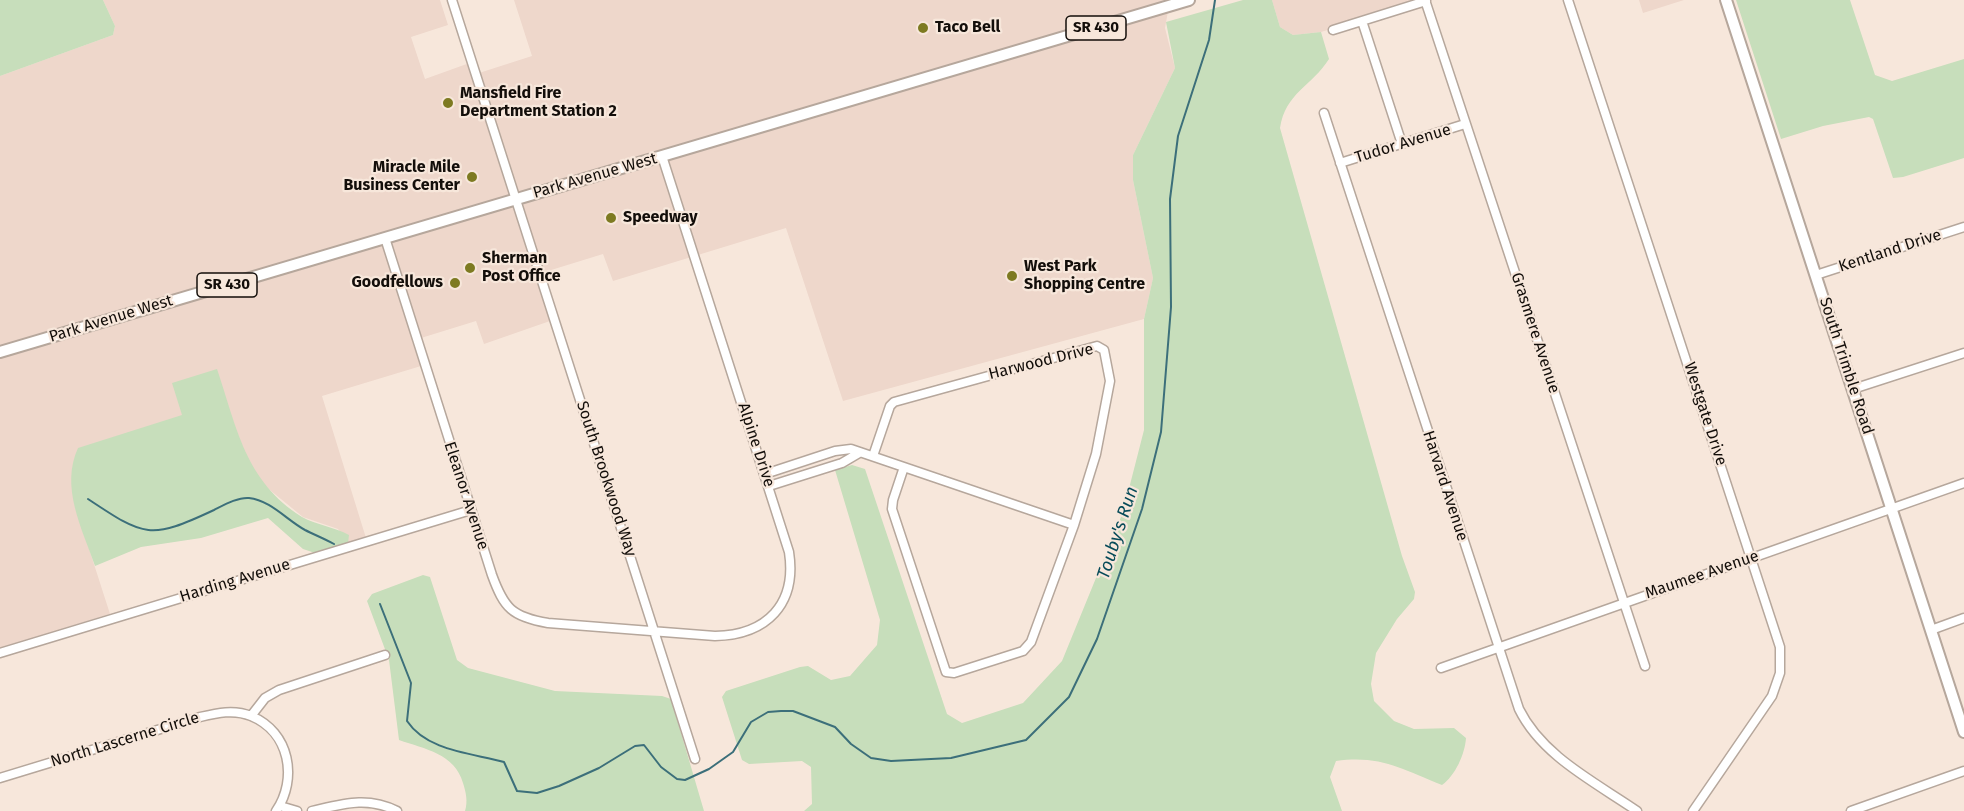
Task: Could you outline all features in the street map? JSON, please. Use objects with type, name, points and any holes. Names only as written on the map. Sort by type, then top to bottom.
[{"type":"main road","name":"Park Avenue West","points":[[0,352],[1190,0]]},
{"type":"main road","name":"South Trimble Road","points":[[1726,0],[1964,732]]},
{"type":"street","name":"South Brookwood Way","points":[[452,0],[695,759]]},
{"type":"street","name":"Westgate Drive","points":[[1568,0],[1780,647],[1779,679],[1768,704],[1693,811]]},
{"type":"street","points":[[1333,30],[1425,1]]},
{"type":"street","name":"Grasmere Avenue","points":[[1425,1],[1645,666]]},
{"type":"street","points":[[1362,21],[1402,144]]},
{"type":"street","name":"Harvard Avenue","points":[[1324,113],[1497,648],[1519,709],[1537,738],[1557,756],[1637,811]]},
{"type":"street","name":"Tudor Avenue","points":[[1340,164],[1465,124]]},
{"type":"street","name":"Alpine Drive","points":[[654,630],[728,635],[757,627],[778,609],[788,592],[791,561],[662,156]]},
{"type":"street","name":"Kentland Drive","points":[[1816,275],[1964,227]]},
{"type":"street","name":"Eleanor Avenue","points":[[385,238],[471,510],[503,602],[516,615],[548,623],[654,630]]},
{"type":"street","name":"Harwood Drive","points":[[873,456],[890,406],[898,400],[1101,346],[1110,370],[1110,381],[1096,454],[1074,525],[1028,648],[948,674],[943,668],[892,509],[904,467]]},
{"type":"street","points":[[1853,389],[1964,353]]},
{"type":"street","points":[[765,474],[835,451],[851,449],[1074,525]]},
{"type":"street","points":[[769,486],[842,463],[859,453]]},
{"type":"street","name":"Maumee Avenue","points":[[1441,668],[1964,483]]},
{"type":"street","name":"Harding Avenue","points":[[0,653],[471,510]]},
{"type":"street","points":[[1931,630],[1964,618]]},
{"type":"street","points":[[297,811],[278,808],[289,781],[285,751],[269,728],[251,716],[266,698],[279,690],[385,655]]},
{"type":"street","name":"North Lascerne Circle","points":[[0,778],[200,717],[229,712],[251,716]]},
{"type":"street","points":[[1851,811],[1964,771]]},
{"type":"street","points":[[312,811],[359,801],[376,803],[397,811]]},
{"type":"shaded area","points":[[103,0],[440,0],[448,25],[411,37],[425,79],[475,61],[479,73],[532,56],[514,0],[1170,0],[1165,28],[1175,68],[1133,155],[1133,180],[1153,278],[1144,319],[843,401],[786,228],[613,281],[603,254],[535,275],[550,321],[484,344],[476,321],[421,338],[412,341],[421,366],[322,396],[366,538],[348,543],[338,529],[303,517],[265,486],[74,502],[110,614],[0,648],[0,76],[113,35],[115,26]]},
{"type":"shaded area","points":[[1272,0],[1423,0],[1321,32],[1293,35],[1280,27]]},
{"type":"shaded area","points":[[1639,0],[1684,0],[1643,13]]},
{"type":"green space","points":[[0,0],[103,0],[115,26],[113,35],[0,76]]},
{"type":"green space","points":[[1243,0],[1272,0],[1280,27],[1293,35],[1321,32],[1329,59],[1287,106],[1280,128],[1402,556],[1415,592],[1414,599],[1397,619],[1376,653],[1371,684],[1374,701],[1394,721],[1414,729],[1454,728],[1466,738],[1464,751],[1458,764],[1442,785],[1379,762],[1336,761],[1330,777],[1342,811],[804,811],[812,804],[811,767],[802,761],[749,764],[742,760],[722,697],[726,691],[800,667],[808,666],[831,680],[850,676],[877,645],[880,620],[835,470],[852,465],[865,469],[947,714],[962,723],[1023,703],[1062,661],[1123,512],[1144,430],[1144,319],[1153,278],[1133,180],[1133,155],[1175,68],[1166,22]]},
{"type":"green space","points":[[1736,0],[1850,0],[1875,75],[1892,81],[1964,59],[1964,158],[1893,178],[1873,119],[1869,117],[1823,126],[1781,139]]},
{"type":"green space","points":[[217,369],[246,452],[267,487],[302,517],[349,535],[348,543],[315,553],[303,549],[268,518],[201,538],[141,547],[95,566],[79,522],[72,492],[73,463],[78,448],[182,415],[172,383]]},
{"type":"green space","points":[[423,575],[430,577],[457,660],[468,668],[555,691],[662,696],[671,699],[704,811],[465,811],[465,790],[459,773],[453,765],[438,754],[399,740],[389,660],[367,601],[372,594]]},
{"type":"waterway","name":"Touby's Run","points":[[380,604],[411,683],[407,721],[426,739],[438,745],[504,762],[517,791],[537,793],[559,786],[599,768],[635,746],[644,745],[661,767],[677,779],[685,780],[709,769],[733,752],[751,722],[768,712],[793,711],[835,727],[851,744],[871,758],[891,761],[951,758],[1026,740],[1069,697],[1097,639],[1142,509],[1161,432],[1171,307],[1170,199],[1178,136],[1209,40],[1215,0]]},
{"type":"waterway","points":[[88,499],[136,527],[161,530],[193,520],[231,502],[249,498],[264,503],[305,530],[334,544]]},
{"type":"place","name":"Taco Bell","points":[[923,28]]},
{"type":"place","name":"Mansfield Fire Department Station 2","points":[[448,103]]},
{"type":"place","name":"Miracle Mile Business Center","points":[[472,177]]},
{"type":"place","name":"Speedway","points":[[611,218]]},
{"type":"place","name":"Sherman Post Office","points":[[470,268]]},
{"type":"place","name":"West Park Shopping Centre","points":[[1012,276]]},
{"type":"place","name":"Goodfellows","points":[[455,283]]}]
